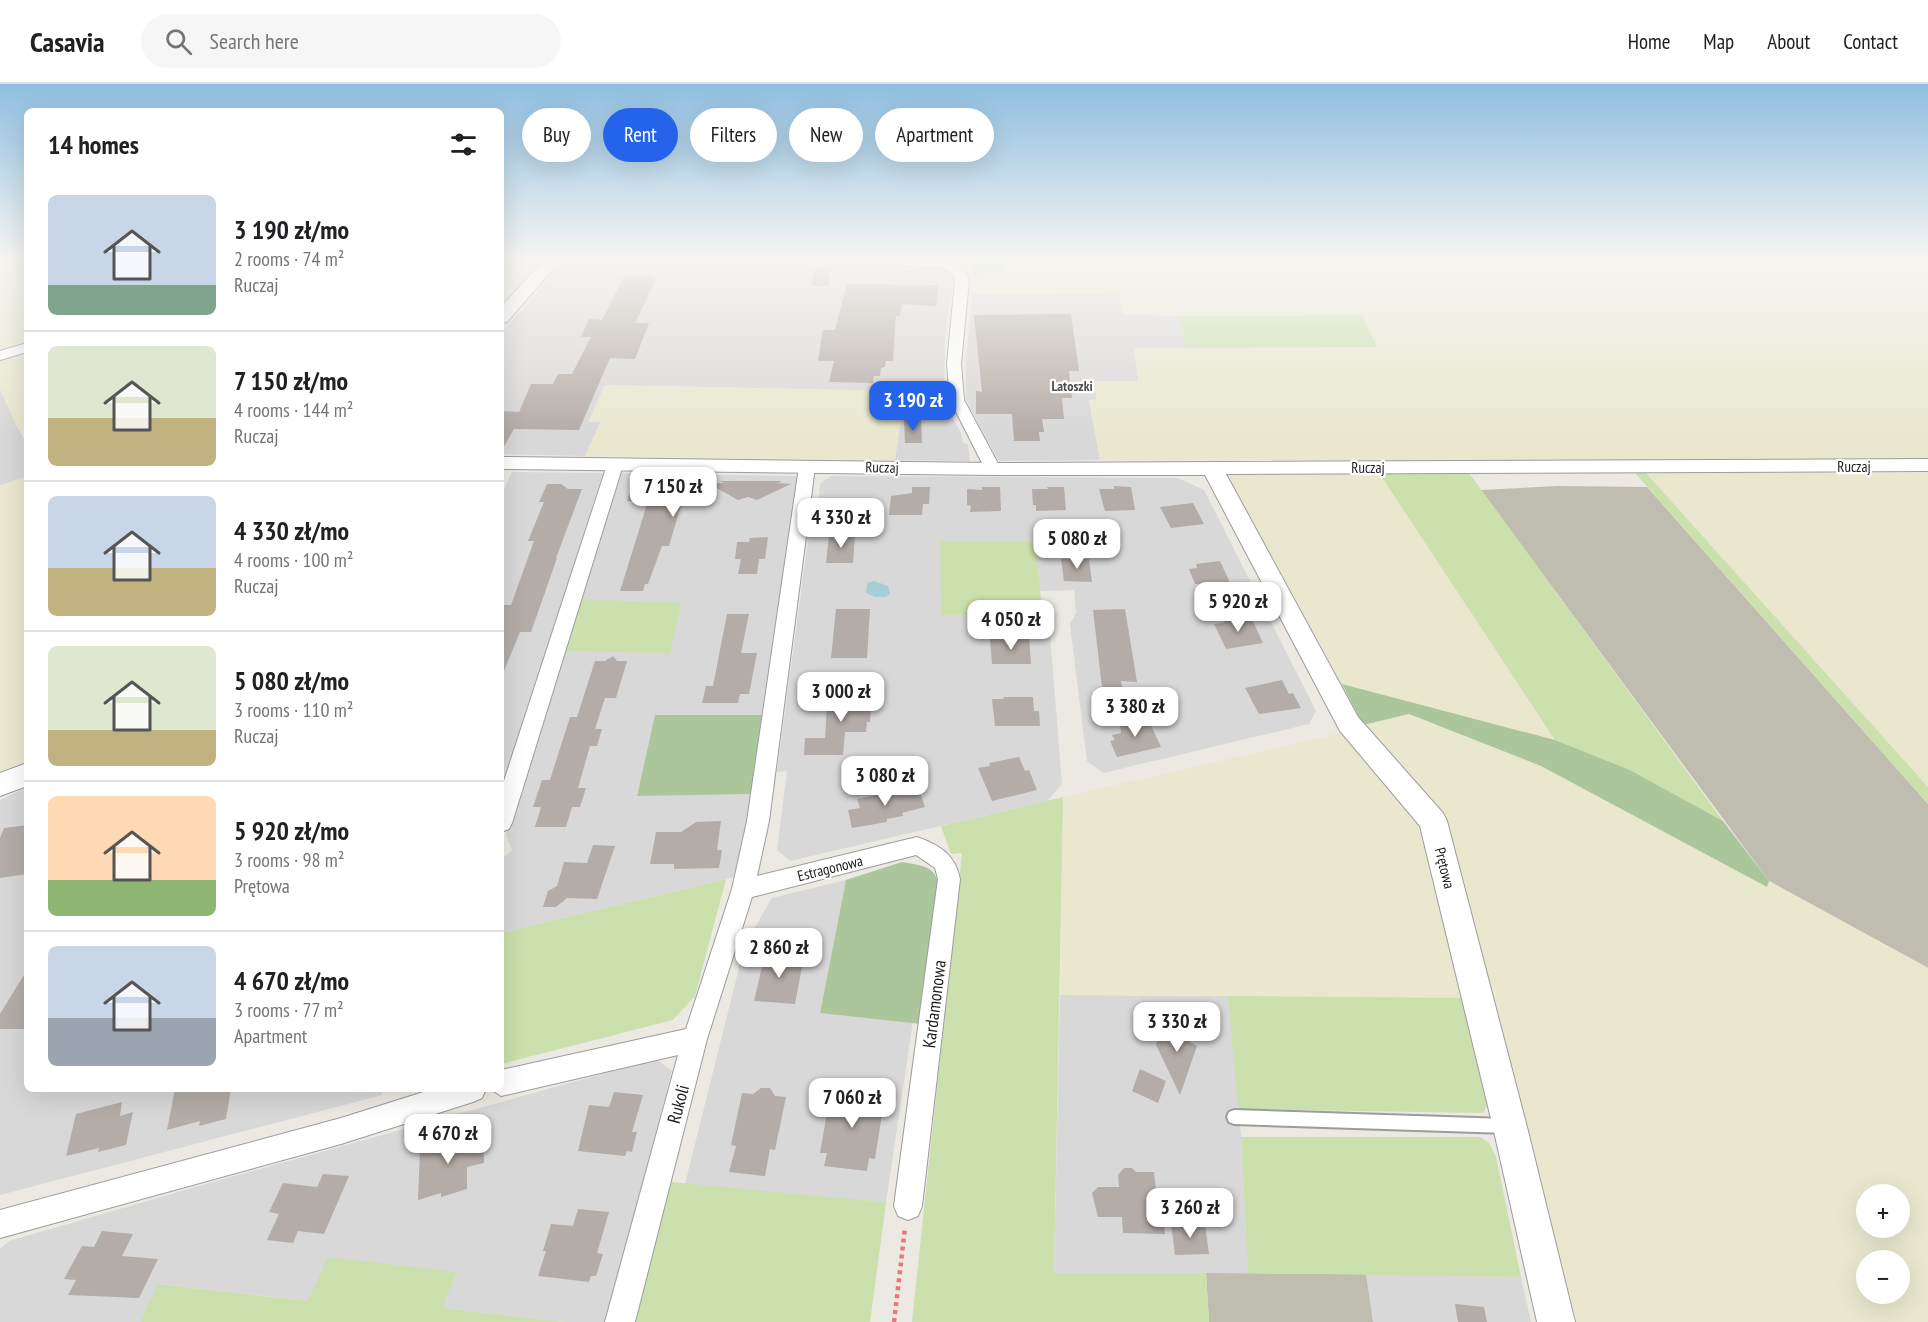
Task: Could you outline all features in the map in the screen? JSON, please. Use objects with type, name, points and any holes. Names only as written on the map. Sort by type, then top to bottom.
[{"type":"street","points":[[958,318],[954,364],[957,400],[993,469]]},
{"type":"street","points":[[0,356],[24,348]]},
{"type":"street","name":"Ruczaj","points":[[504,463],[993,469],[1928,465]]},
{"type":"street","points":[[504,814],[615,465]]},
{"type":"street","points":[[743,889],[758,820],[807,466]]},
{"type":"street","name":"Prętowa","points":[[1212,468],[1349,724],[1433,821],[1510,1127],[1556,1322]]},
{"type":"street","points":[[0,785],[24,775]]},
{"type":"street","name":"Estragonowa","points":[[743,889],[917,846]]},
{"type":"street","name":"Kardamonowa","points":[[908,1206],[949,879],[948,869],[943,860],[917,846]]},
{"type":"street","name":"Rukoli","points":[[621,1322],[695,1039],[743,889]]},
{"type":"street","points":[[504,1082],[695,1039]]},
{"type":"street","points":[[0,1224],[341,1131],[464,1092]]},
{"type":"lane","points":[[1234,1117],[1510,1127]]},
{"type":"path","points":[[894,1322],[908,1206]]},
{"type":"shaded area","points":[[515,318],[948,318],[945,337],[944,402],[961,433],[963,443],[968,444],[970,461],[895,460],[904,391],[605,385],[589,422],[601,421],[585,456],[504,454],[504,331]]},
{"type":"shaded area","points":[[970,318],[1178,318],[1186,348],[1134,348],[1139,381],[1097,400],[1089,400],[1100,460],[999,461],[966,400],[966,361]]},
{"type":"shaded area","points":[[0,389],[24,440],[24,477],[0,486]]},
{"type":"shaded area","points":[[512,472],[603,473],[504,782],[504,490]]},
{"type":"shaded area","points":[[618,473],[797,476],[762,715],[655,716],[637,795],[751,794],[738,876],[504,932],[504,857],[512,850],[506,835],[563,651],[670,652],[671,644],[580,600]]},
{"type":"shaded area","points":[[831,476],[1178,478],[1204,490],[1316,711],[1309,724],[1103,773],[1087,761],[1070,624],[1076,613],[1074,590],[1040,591],[1036,542],[942,615],[1042,614],[1049,623],[1062,784],[1047,801],[790,861],[777,850],[787,771],[777,772],[810,525],[817,525],[820,484]]},
{"type":"shaded area","points":[[1557,486],[1647,487],[1928,804],[1928,968],[1769,881],[1481,490]]},
{"type":"shaded area","points":[[24,788],[24,1092],[382,1092],[382,1095],[0,1195],[0,800]]},
{"type":"shaded area","points":[[846,880],[820,1013],[913,1021],[886,1202],[685,1184],[745,944],[772,898]]},
{"type":"shaded area","points":[[1060,995],[1228,996],[1241,1137],[1248,1273],[1054,1274]]},
{"type":"shaded area","points":[[656,1059],[672,1071],[606,1322],[566,1322],[443,1308],[455,1273],[308,1301],[159,1284],[140,1322],[0,1322],[0,1249],[9,1241]]},
{"type":"shaded area","points":[[1206,1273],[1366,1274],[1373,1322],[1209,1322]]},
{"type":"shaded area","points":[[1366,1274],[1521,1277],[1531,1322],[1373,1322]]},
{"type":"green space","points":[[0,318],[24,318],[24,345],[0,352]]},
{"type":"green space","points":[[1178,318],[1363,318],[1377,347],[1186,348]]},
{"type":"green space","points":[[1363,318],[1928,318],[1928,460],[1100,460],[1089,400],[1097,399],[1092,381],[1138,381],[1134,348],[1377,346]]},
{"type":"green space","points":[[24,351],[24,428],[18,430],[0,389],[0,359]]},
{"type":"green space","points":[[605,385],[905,391],[895,460],[585,456],[601,421],[588,422]]},
{"type":"green space","points":[[1237,473],[1379,473],[1555,740],[1342,684],[1227,475]]},
{"type":"green space","points":[[1379,473],[1469,473],[1723,821],[1630,770],[1555,740]]},
{"type":"green space","points":[[1635,473],[1646,473],[1928,787],[1928,804]]},
{"type":"green space","points":[[1646,473],[1928,473],[1928,787]]},
{"type":"green space","points":[[24,477],[24,766],[0,778],[0,486]]},
{"type":"green space","points":[[940,542],[1036,542],[1042,614],[941,615]]},
{"type":"green space","points":[[580,600],[681,602],[670,653],[563,651]]},
{"type":"green space","points":[[1342,684],[1555,740],[1630,770],[1723,821],[1769,881],[1767,887],[1541,766],[1409,714],[1363,725]]},
{"type":"green space","points":[[1408,714],[1541,766],[1767,887],[1769,881],[1928,968],[1928,1322],[1573,1322],[1440,813],[1363,725]]},
{"type":"green space","points":[[655,715],[762,715],[751,794],[637,796]]},
{"type":"green space","points":[[1346,732],[1421,817],[1467,998],[1060,995],[1063,797]]},
{"type":"green space","points":[[1063,797],[1054,1273],[1206,1273],[1209,1322],[912,1322],[962,853],[951,854],[941,826]]},
{"type":"green space","points":[[902,862],[918,865],[933,872],[940,892],[921,1024],[820,1013],[846,880]]},
{"type":"green space","points":[[726,879],[695,996],[673,1020],[504,1063],[504,932]]},
{"type":"green space","points":[[1228,996],[1467,998],[1491,1097],[1483,1113],[1238,1109]]},
{"type":"green space","points":[[1241,1137],[1480,1137],[1489,1143],[1496,1157],[1521,1277],[1248,1273]]},
{"type":"green space","points":[[671,1182],[886,1202],[870,1322],[634,1322]]},
{"type":"green space","points":[[328,1257],[456,1272],[443,1308],[566,1322],[140,1322],[158,1284],[308,1301]]},
{"type":"water","points":[[874,581],[888,586],[890,594],[886,597],[875,597],[866,593],[867,583]]},
{"type":"building","points":[[603,318],[637,318],[635,323],[649,323],[635,359],[610,358],[579,430],[514,429],[504,447],[504,411],[519,412],[531,384],[553,384],[558,374],[572,374],[591,337],[581,337],[589,319],[602,320]]},
{"type":"building","points":[[838,318],[896,318],[893,361],[886,361],[885,367],[881,368],[880,376],[874,376],[873,383],[829,382],[834,361],[818,361],[823,330],[835,330]]},
{"type":"building","points":[[974,318],[1072,318],[1079,371],[1069,371],[1072,398],[1062,398],[1064,419],[1042,419],[1044,432],[1039,432],[1040,441],[1014,441],[1012,414],[976,414],[976,391],[982,392]]},
{"type":"building","points":[[904,420],[921,420],[922,443],[905,443]]},
{"type":"building","points":[[652,480],[697,483],[782,481],[778,483],[791,484],[757,500],[748,497],[738,500],[713,486],[682,502],[669,546],[662,546],[648,584],[645,584],[643,591],[620,591],[648,501],[627,501],[633,482]]},
{"type":"building","points":[[547,484],[561,484],[568,489],[582,489],[531,632],[520,632],[504,671],[504,605],[511,605],[534,541],[528,541],[544,502],[539,502]]},
{"type":"building","points":[[1114,486],[1131,487],[1135,510],[1105,511],[1099,489],[1114,489]]},
{"type":"building","points":[[912,487],[930,487],[929,504],[923,504],[922,515],[889,515],[891,496],[912,493]]},
{"type":"building","points":[[982,487],[1000,487],[1001,511],[970,512],[971,506],[967,505],[967,489],[982,490]]},
{"type":"building","points":[[1047,487],[1064,487],[1066,510],[1036,511],[1036,505],[1033,505],[1032,489],[1048,489]]},
{"type":"building","points":[[1193,503],[1204,524],[1171,528],[1160,507]]},
{"type":"building","points":[[829,535],[855,535],[853,563],[826,563]]},
{"type":"building","points":[[768,537],[765,559],[759,559],[757,574],[738,574],[741,559],[735,559],[737,542],[749,542],[750,538]]},
{"type":"building","points":[[1061,559],[1089,559],[1092,582],[1064,581]]},
{"type":"building","points":[[1220,561],[1231,585],[1200,588],[1198,584],[1195,584],[1189,569],[1197,568],[1196,564]]},
{"type":"building","points":[[836,609],[870,609],[867,658],[831,658]]},
{"type":"building","points":[[1125,609],[1137,682],[1121,681],[1124,696],[1103,696],[1093,610]]},
{"type":"building","points":[[727,614],[749,614],[741,653],[757,653],[749,694],[740,694],[738,703],[702,703],[706,686],[713,686]]},
{"type":"building","points":[[1251,617],[1263,643],[1226,649],[1214,624],[1224,623],[1223,620]]},
{"type":"building","points":[[1029,636],[1031,664],[992,664],[990,639]]},
{"type":"building","points":[[613,656],[617,661],[627,661],[616,698],[605,698],[595,729],[602,729],[597,746],[590,746],[578,788],[586,788],[580,807],[572,807],[566,827],[535,827],[541,807],[533,807],[542,780],[550,780],[570,717],[577,717],[595,661],[605,661]]},
{"type":"building","points":[[1282,680],[1289,694],[1293,693],[1301,708],[1259,714],[1245,688]]},
{"type":"building","points":[[853,685],[868,696],[868,703],[871,703],[870,722],[867,722],[866,732],[845,732],[843,755],[804,755],[805,738],[825,738],[827,704],[836,704],[837,696]]},
{"type":"building","points":[[1003,697],[1033,697],[1034,711],[1039,711],[1040,726],[995,726],[992,699],[1004,699]]},
{"type":"building","points":[[1136,719],[1137,722],[1148,719],[1161,747],[1117,757],[1110,741],[1115,740],[1112,735],[1121,733],[1120,723]]},
{"type":"building","points":[[1019,757],[1025,771],[1029,770],[1037,790],[992,801],[978,768],[990,766],[989,763]]},
{"type":"building","points":[[918,787],[925,807],[902,813],[903,816],[887,819],[887,822],[852,828],[848,810],[860,808],[857,799]]},
{"type":"building","points":[[721,821],[717,850],[722,850],[719,868],[674,869],[674,864],[650,864],[656,832],[681,832],[696,822]]},
{"type":"building","points":[[24,825],[24,874],[0,878],[0,838],[4,828]]},
{"type":"building","points":[[593,845],[615,846],[597,899],[567,898],[556,907],[543,907],[548,891],[557,886],[564,862],[587,863]]},
{"type":"building","points":[[765,954],[804,957],[795,1004],[754,1001]]},
{"type":"building","points":[[24,975],[24,1029],[0,1029],[0,1014]]},
{"type":"building","points":[[1177,1023],[1195,1031],[1190,1042],[1197,1046],[1180,1095],[1156,1045],[1160,1034],[1175,1029]]},
{"type":"building","points":[[1140,1069],[1166,1081],[1158,1103],[1132,1091]]},
{"type":"building","points":[[761,1088],[770,1088],[775,1096],[786,1097],[775,1150],[770,1149],[765,1176],[729,1172],[736,1146],[731,1145],[742,1093],[753,1094]]},
{"type":"building","points":[[831,1090],[885,1095],[875,1159],[869,1158],[867,1171],[824,1166],[827,1153],[820,1153]]},
{"type":"building","points":[[174,1092],[230,1092],[226,1119],[199,1126],[200,1121],[167,1130]]},
{"type":"building","points":[[614,1092],[643,1095],[632,1132],[637,1132],[632,1152],[627,1151],[625,1156],[578,1151],[589,1105],[609,1107]]},
{"type":"building","points":[[122,1102],[120,1116],[133,1112],[126,1145],[98,1152],[99,1148],[66,1156],[76,1114]]},
{"type":"building","points":[[483,1132],[484,1163],[467,1167],[467,1189],[441,1197],[441,1193],[418,1200],[420,1150],[425,1148],[425,1143],[445,1137],[445,1142]]},
{"type":"building","points":[[1124,1168],[1132,1168],[1136,1172],[1154,1172],[1165,1234],[1123,1233],[1122,1217],[1098,1217],[1092,1193],[1098,1187],[1119,1187],[1118,1175]]},
{"type":"building","points":[[323,1174],[349,1176],[324,1234],[298,1231],[293,1243],[267,1240],[279,1214],[269,1212],[283,1183],[317,1187]]},
{"type":"building","points":[[578,1209],[609,1212],[597,1253],[603,1254],[596,1276],[591,1276],[589,1282],[538,1276],[551,1224],[573,1226]]},
{"type":"building","points":[[1171,1224],[1205,1224],[1209,1254],[1175,1255]]},
{"type":"building","points":[[102,1231],[133,1234],[122,1256],[158,1259],[139,1298],[68,1295],[76,1280],[64,1279],[82,1246],[94,1247]]},
{"type":"building","points":[[1455,1304],[1484,1307],[1487,1322],[1458,1322]]},
{"type":"district","name":"Latoszki","points":[[1072,386]]}]
